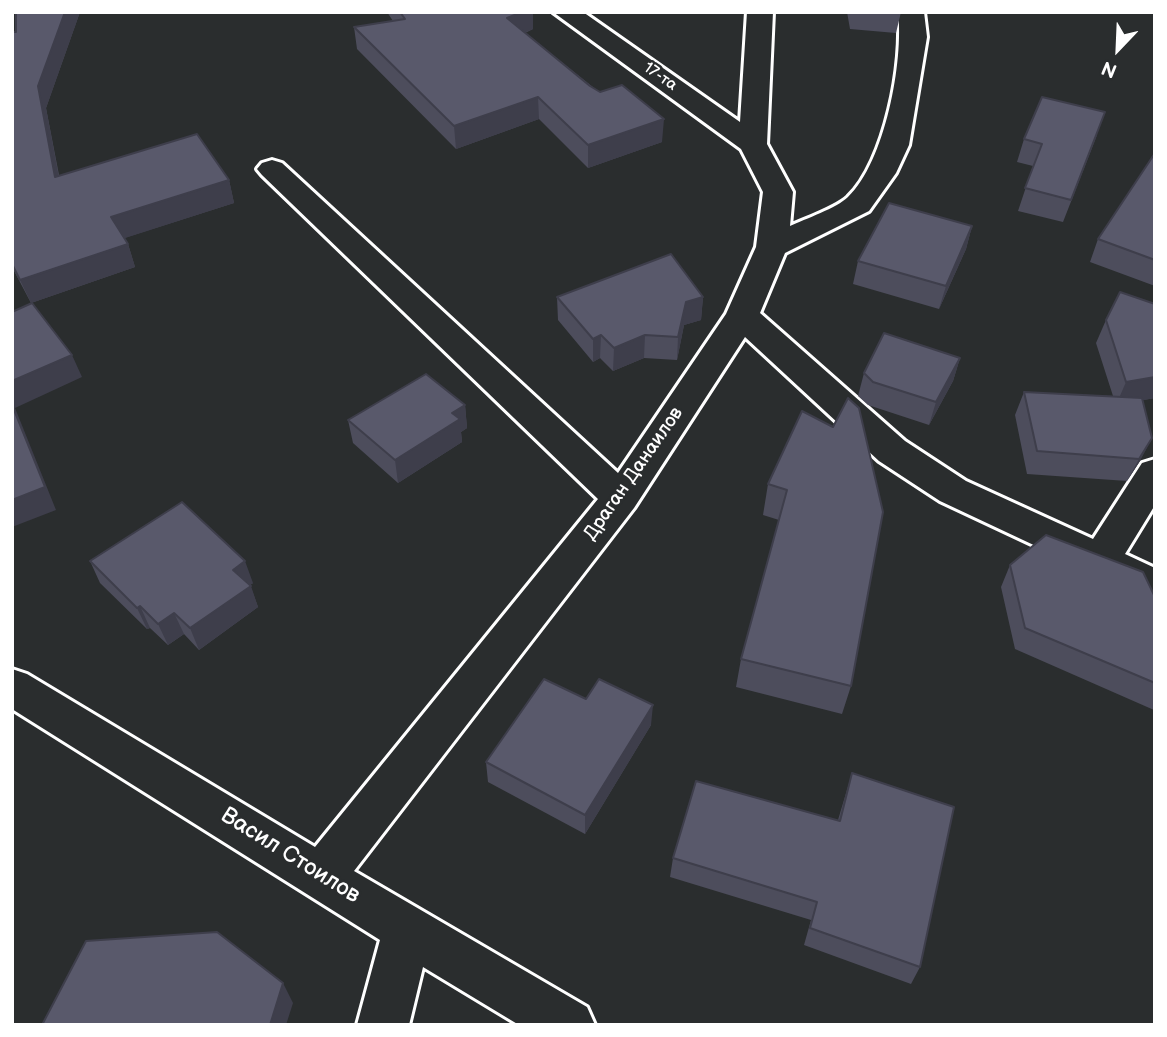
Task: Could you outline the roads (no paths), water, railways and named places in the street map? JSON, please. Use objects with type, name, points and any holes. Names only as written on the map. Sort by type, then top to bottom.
[{"type":"street","name":"17-та","points":[[566,12],[753,144]]},
{"type":"street","points":[[753,144],[760,12]]},
{"type":"street","points":[[772,247],[858,205],[881,173],[895,145],[914,37],[911,12]]},
{"type":"street","name":"Драган Данаилов","points":[[322,875],[621,498],[742,316],[772,247],[778,192],[753,144]]},
{"type":"street","points":[[272,169],[621,498]]},
{"type":"street","points":[[742,316],[892,451],[953,491],[1155,586]]},
{"type":"street","points":[[1101,559],[1155,473]]},
{"type":"street","name":"Васил Стоилов","points":[[12,687],[322,875],[407,930],[569,1025]]},
{"type":"street","points":[[383,1025],[407,930]]}]
